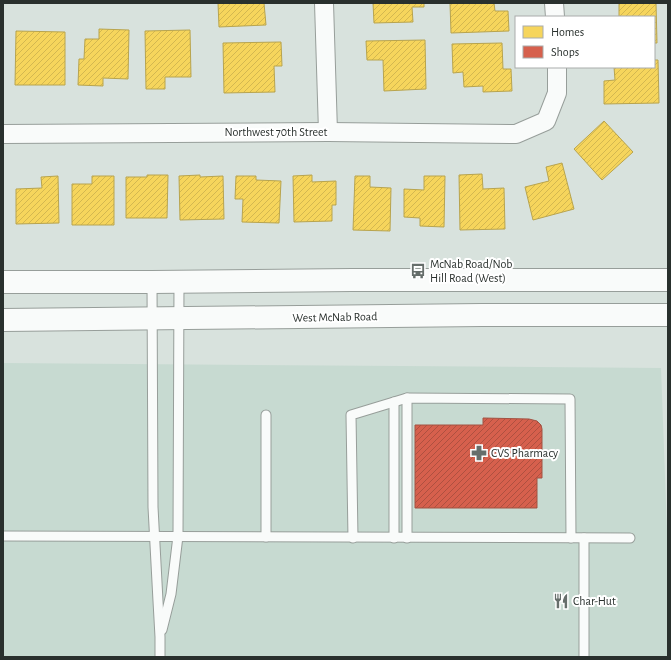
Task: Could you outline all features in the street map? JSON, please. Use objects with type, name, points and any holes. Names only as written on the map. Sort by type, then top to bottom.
[{"type":"main road","points":[[3,282],[668,280]]},
{"type":"main road","name":"West McNab Road","points":[[3,320],[482,315],[668,315]]},
{"type":"street","points":[[324,3],[328,132]]},
{"type":"street","points":[[554,3],[555,16]]},
{"type":"street","name":"Northwest 70th Street","points":[[3,134],[328,132],[516,134],[546,121],[557,93],[557,68]]},
{"type":"lane","points":[[152,282],[153,506],[160,657]]},
{"type":"lane","points":[[160,637],[171,594],[178,536],[179,282]]},
{"type":"lane","points":[[407,398],[407,538]]},
{"type":"lane","points":[[353,538],[351,414],[407,398],[570,399],[571,538]]},
{"type":"lane","points":[[394,402],[394,538]]},
{"type":"lane","points":[[266,414],[266,537]]},
{"type":"lane","points":[[3,536],[630,538]]},
{"type":"lane","points":[[584,538],[584,657]]},
{"type":"shaded area","points":[[3,363],[661,368],[668,557],[668,657],[3,657]]},
{"type":"building: Homes","points":[[218,3],[264,3],[266,25],[219,27]]},
{"type":"building: Homes","points":[[373,3],[424,3],[424,7],[412,7],[413,22],[374,23]]},
{"type":"building: Homes","points":[[450,3],[494,3],[495,11],[508,11],[509,31],[451,33]]},
{"type":"building: Homes","points":[[619,3],[656,3],[657,43],[655,43],[655,16],[619,16]]},
{"type":"building: Homes","points":[[99,29],[129,30],[128,79],[103,78],[103,86],[78,85],[79,59],[84,59],[85,39],[99,39]]},
{"type":"building: Homes","points":[[190,30],[191,77],[165,77],[165,89],[146,89],[145,31]]},
{"type":"building: Homes","points":[[16,31],[65,32],[65,85],[15,85]]},
{"type":"building: Homes","points":[[425,40],[426,89],[384,91],[383,60],[367,60],[366,41]]},
{"type":"building: Homes","points":[[281,42],[282,66],[274,66],[275,92],[224,93],[223,43]]},
{"type":"building: Homes","points":[[502,43],[503,69],[511,69],[512,91],[483,92],[483,86],[464,87],[463,72],[453,73],[452,44]]},
{"type":"building: Homes","points":[[655,60],[658,60],[659,103],[604,104],[604,81],[615,80],[614,68],[655,68]]},
{"type":"building: Homes","points":[[604,121],[633,152],[602,180],[574,149]]},
{"type":"building: Homes","points":[[562,163],[574,209],[533,220],[525,187],[549,181],[546,167]]},
{"type":"building: Homes","points":[[482,174],[483,189],[504,188],[505,229],[460,230],[459,175]]},
{"type":"building: Homes","points":[[147,175],[168,175],[167,218],[126,218],[126,177],[147,177]]},
{"type":"building: Homes","points":[[200,175],[200,177],[223,176],[224,219],[180,220],[179,176]]},
{"type":"building: Homes","points":[[312,175],[312,182],[336,181],[336,205],[332,205],[332,221],[294,222],[293,176]]},
{"type":"building: Homes","points":[[58,176],[59,223],[16,224],[16,189],[42,188],[41,177]]},
{"type":"building: Homes","points":[[92,176],[114,176],[114,225],[72,225],[72,184],[92,184]]},
{"type":"building: Homes","points":[[236,176],[256,176],[256,180],[281,181],[279,223],[242,222],[243,199],[235,199]]},
{"type":"building: Homes","points":[[355,176],[370,176],[370,187],[391,188],[390,231],[353,230]]},
{"type":"building: Homes","points":[[424,176],[445,176],[444,227],[420,226],[420,218],[404,217],[404,189],[424,190]]},
{"type":"building: Shops","name":"CVS Pharmacy","points":[[483,418],[529,419],[537,421],[541,425],[542,478],[537,478],[537,508],[415,508],[415,425],[483,425]]},
{"type":"place","name":"McNab Road/Nob Hill Road (West)","points":[[418,271]]},
{"type":"place","name":"CVS Pharmacy","points":[[479,453]]},
{"type":"place","name":"Char-Hut","points":[[561,601]]}]
